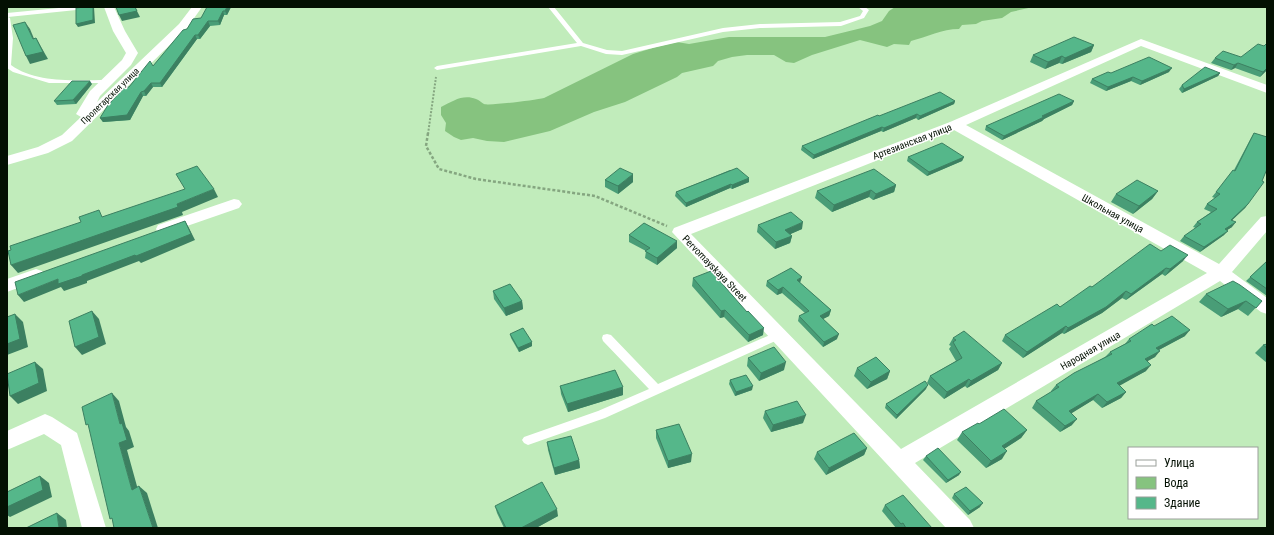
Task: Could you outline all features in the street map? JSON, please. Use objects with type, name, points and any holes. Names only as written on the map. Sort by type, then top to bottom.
[{"type":"street","points":[[85,121],[83,115],[95,94],[127,62],[132,53],[118,31],[109,7]]},
{"type":"street","name":"Пролетарская улица","points":[[7,161],[43,150],[67,138],[183,26],[197,7]]},
{"type":"street","name":"Артезианская улица","points":[[680,232],[955,125],[1141,42],[1267,89]]},
{"type":"street","name":"Школьная улица","points":[[955,125],[1221,273],[1267,307]]},
{"type":"street","points":[[146,236],[234,204]]},
{"type":"street","name":"Народная улица","points":[[899,461],[1221,273],[1267,222]]},
{"type":"street","name":"Pervomayskaya Street","points":[[680,232],[962,528]]},
{"type":"street","points":[[7,286],[51,270]]},
{"type":"street","points":[[7,441],[46,423],[70,440],[94,528]]},
{"type":"lane","points":[[86,7],[7,16],[10,38],[8,66],[15,71],[49,81],[108,82]]},
{"type":"lane","points":[[551,7],[581,44]]},
{"type":"lane","points":[[437,68],[581,44],[606,52],[622,53],[723,30],[760,26],[841,24],[862,17],[866,10],[861,7]]},
{"type":"lane","points":[[528,440],[601,415],[779,335]]},
{"type":"lane","points":[[607,338],[657,390]]},
{"type":"path","name":"Pervomayskaya Street","points":[[437,68],[426,146],[438,169],[476,180],[595,196],[680,232]]},
{"type":"water","points":[[895,7],[1033,7],[1011,12],[1002,18],[982,21],[976,24],[962,25],[959,29],[941,32],[911,41],[909,45],[894,44],[887,47],[860,40],[812,55],[794,63],[786,62],[774,55],[747,55],[732,57],[718,61],[713,66],[682,73],[677,77],[625,102],[594,112],[550,131],[504,142],[473,138],[461,140],[445,131],[446,123],[441,115],[441,107],[458,99],[467,97],[477,99],[484,104],[495,104],[544,98],[633,54],[656,47],[677,42],[689,44],[729,37],[825,37],[870,26],[882,21],[889,11]]},
{"type":"building","points":[[93,7],[93,20],[76,24],[76,8]]},
{"type":"building","points":[[116,7],[135,7],[137,11],[119,15]]},
{"type":"building","points":[[207,7],[227,7],[225,11],[223,11],[218,21],[208,21],[198,35],[195,35],[160,83],[151,83],[144,91],[141,92],[127,115],[100,118],[108,105],[124,88],[129,87],[150,61],[153,66],[183,30],[187,29],[193,19],[201,18]]},
{"type":"building","points":[[25,22],[33,39],[36,38],[43,52],[26,56],[13,25]]},
{"type":"building","points":[[1074,37],[1094,45],[1065,58],[1062,56],[1048,62],[1033,55]]},
{"type":"building","points":[[1267,43],[1267,68],[1263,72],[1238,63],[1234,65],[1215,58],[1223,51],[1241,57],[1258,44],[1264,46]]},
{"type":"building","points":[[1149,57],[1172,68],[1142,81],[1133,77],[1108,87],[1092,79],[1108,72],[1111,73]]},
{"type":"building","points":[[1205,67],[1220,73],[1184,89],[1182,85]]},
{"type":"building","points":[[72,81],[90,81],[73,100],[54,101]]},
{"type":"building","points":[[940,92],[955,101],[920,116],[917,114],[884,128],[882,127],[814,155],[802,146],[878,115],[879,116]]},
{"type":"building","points":[[1059,94],[1074,101],[1004,136],[986,126]]},
{"type":"building","points":[[1254,133],[1267,137],[1267,169],[1262,181],[1264,182],[1248,204],[1231,220],[1236,222],[1225,229],[1228,231],[1204,247],[1184,236],[1201,224],[1197,222],[1217,209],[1207,204],[1220,194],[1216,192],[1233,170],[1235,171]]},
{"type":"building","points":[[942,143],[964,157],[929,172],[908,157]]},
{"type":"building","points":[[197,166],[214,189],[177,204],[178,207],[11,265],[8,251],[11,250],[10,246],[81,222],[79,217],[99,210],[102,217],[185,189],[176,174]]},
{"type":"building","points":[[620,168],[633,174],[618,186],[605,180]]},
{"type":"building","points":[[737,168],[749,178],[686,203],[676,192]]},
{"type":"building","points":[[874,169],[896,185],[876,194],[871,190],[834,205],[817,191]]},
{"type":"building","points":[[1137,180],[1158,191],[1139,206],[1116,194]]},
{"type":"building","points":[[791,212],[803,222],[785,230],[792,236],[776,242],[758,225]]},
{"type":"building","points":[[185,221],[191,234],[82,276],[58,284],[58,279],[18,295],[15,282]]},
{"type":"building","points":[[644,223],[677,241],[657,258],[645,251],[650,248],[629,235]]},
{"type":"building","points":[[1150,244],[1161,251],[1170,245],[1188,255],[1170,269],[1166,268],[1131,294],[1126,291],[1106,307],[1068,328],[1066,326],[1027,352],[1005,335],[1057,304],[1060,307],[1090,286],[1092,287]]},
{"type":"building","points":[[1267,261],[1267,289],[1250,277]]},
{"type":"building","points":[[791,268],[802,277],[797,280],[831,310],[820,316],[839,334],[824,342],[799,316],[809,311],[783,287],[778,290],[767,281]]},
{"type":"building","points":[[711,271],[747,312],[748,311],[764,328],[749,335],[725,310],[721,311],[693,278]]},
{"type":"building","points":[[1233,281],[1262,301],[1256,308],[1246,301],[1228,309],[1206,294]]},
{"type":"building","points":[[510,284],[522,301],[504,308],[493,291]]},
{"type":"building","points":[[92,311],[99,337],[75,347],[69,321]]},
{"type":"building","points":[[15,314],[20,339],[7,344],[7,317]]},
{"type":"building","points":[[1172,316],[1190,330],[1156,348],[1160,351],[1145,359],[1151,365],[1117,383],[1126,392],[1107,402],[1098,394],[1069,411],[1077,419],[1065,426],[1036,401],[1059,387],[1056,385],[1074,373],[1112,354],[1110,352],[1131,341],[1129,339],[1152,324],[1154,326]]},
{"type":"building","points":[[523,328],[532,342],[518,348],[510,334]]},
{"type":"building","points":[[964,331],[1002,363],[971,381],[969,379],[947,392],[930,376],[962,358],[953,342],[956,340],[953,338]]},
{"type":"building","points":[[774,347],[786,362],[761,373],[748,358]]},
{"type":"building","points":[[876,357],[890,371],[871,382],[857,368]]},
{"type":"building","points":[[35,362],[39,383],[10,396],[7,374]]},
{"type":"building","points":[[615,370],[623,387],[567,404],[560,386]]},
{"type":"building","points":[[746,375],[753,386],[736,392],[730,380]]},
{"type":"building","points":[[925,381],[928,385],[897,415],[886,404]]},
{"type":"building","points":[[112,393],[120,424],[122,423],[127,440],[119,443],[132,490],[139,486],[153,528],[114,528],[112,518],[110,519],[88,424],[86,425],[82,407]]},
{"type":"building","points":[[797,401],[806,415],[773,425],[765,411]]},
{"type":"building","points":[[1004,409],[1027,430],[1002,446],[1007,451],[991,461],[962,432]]},
{"type":"building","points":[[679,424],[692,454],[668,461],[656,430]]},
{"type":"building","points":[[854,433],[867,448],[829,468],[817,452]]},
{"type":"building","points":[[571,436],[579,460],[554,468],[547,442]]},
{"type":"building","points":[[938,448],[961,472],[948,480],[926,456]]},
{"type":"building","points":[[40,476],[43,490],[7,507],[7,492]]},
{"type":"building","points":[[542,482],[557,509],[521,528],[506,528],[495,506]]},
{"type":"building","points":[[966,487],[983,503],[970,511],[954,494]]},
{"type":"building","points":[[903,495],[932,528],[906,528],[903,523],[901,524],[885,505]]},
{"type":"building","points":[[57,513],[59,528],[26,528]]}]
